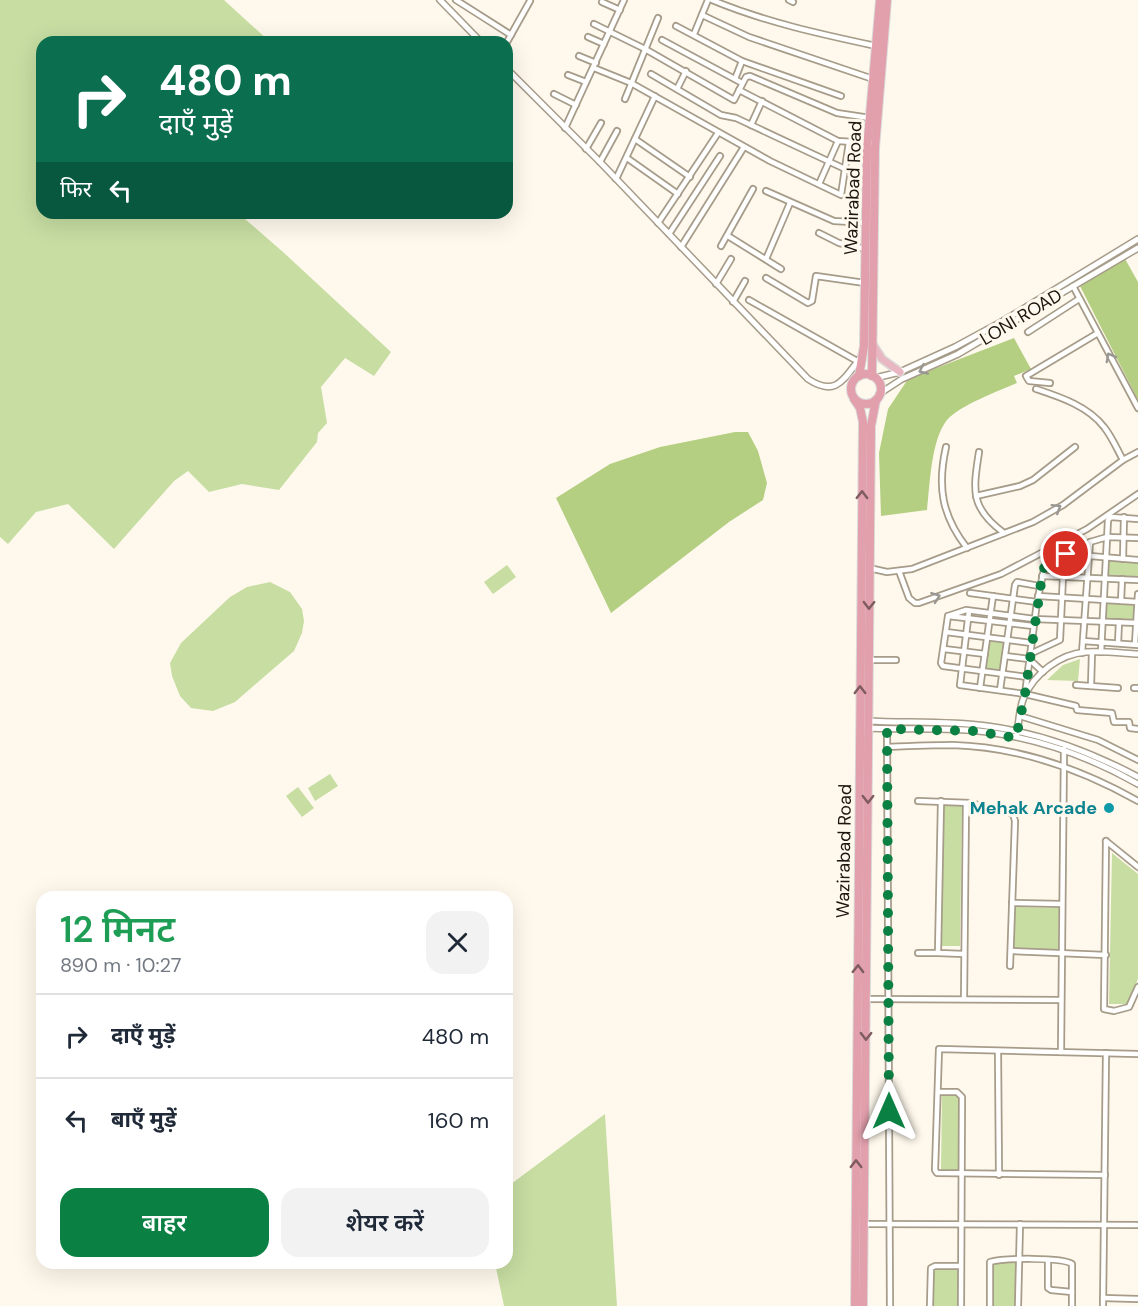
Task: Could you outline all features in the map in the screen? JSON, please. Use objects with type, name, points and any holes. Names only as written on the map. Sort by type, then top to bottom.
[{"type":"highway","name":"Wazirabad Road","points":[[872,143],[870,118],[880,0]]},
{"type":"highway","name":"Wazirabad Road","points":[[874,377],[870,223],[872,143],[887,0]]},
{"type":"highway","name":"Wazirabad Road","points":[[859,376],[864,354],[866,249],[870,223]]},
{"type":"highway","points":[[859,376],[874,377],[879,384],[878,397],[865,404],[855,399],[851,392],[852,385],[859,376]]},
{"type":"highway","name":"Wazirabad Road","points":[[863,1306],[860,1224],[864,725],[868,660],[871,426],[878,397]]},
{"type":"highway","name":"Wazirabad Road","points":[[855,399],[863,422],[867,999],[855,1306]]},
{"type":"main road","points":[[872,342],[882,359],[903,373]]},
{"type":"street","points":[[440,0],[475,36]]},
{"type":"street","points":[[456,0],[510,35],[530,1]]},
{"type":"street","points":[[565,128],[624,0]]},
{"type":"street","points":[[694,34],[702,15],[714,1],[791,27],[876,46]]},
{"type":"street","points":[[602,2],[620,10]]},
{"type":"street","points":[[702,15],[750,37],[873,79]]},
{"type":"street","points":[[625,99],[658,18]]},
{"type":"street","points":[[594,24],[686,71],[734,100],[742,83],[747,76],[750,76],[837,112],[870,118]]},
{"type":"street","points":[[676,26],[742,61],[841,96]]},
{"type":"street","points":[[588,37],[604,44]]},
{"type":"street","points":[[662,40],[742,83]]},
{"type":"street","points":[[579,56],[655,96],[717,133],[841,195],[849,142]]},
{"type":"street","points":[[735,79],[742,61]]},
{"type":"street","points":[[677,89],[686,71]]},
{"type":"street","points":[[651,74],[721,115],[736,118],[845,169]]},
{"type":"street","points":[[513,75],[600,162],[799,372],[818,385],[828,388],[840,384],[864,354]]},
{"type":"street","points":[[568,75],[586,82]]},
{"type":"street","points":[[739,90],[838,141],[872,143]]},
{"type":"street","points":[[554,94],[576,105]]},
{"type":"street","points":[[616,180],[655,96]]},
{"type":"street","points":[[751,125],[762,101]]},
{"type":"street","points":[[586,149],[601,123]]},
{"type":"street","points":[[600,162],[617,131]]},
{"type":"street","points":[[658,223],[717,133]]},
{"type":"street","points":[[635,139],[690,177]]},
{"type":"street","points":[[819,184],[838,141]]},
{"type":"street","points":[[681,247],[744,147]]},
{"type":"street","points":[[669,234],[720,156]]},
{"type":"street","points":[[627,158],[678,194]]},
{"type":"street","points":[[721,246],[753,189]]},
{"type":"street","points":[[766,191],[834,221],[870,223]]},
{"type":"street","points":[[766,260],[790,203]]},
{"type":"street","points":[[819,233],[839,243],[866,249]]},
{"type":"street","points":[[728,236],[781,269]]},
{"type":"street","name":"LONI ROAD","points":[[903,373],[958,354],[1138,239]]},
{"type":"street","name":"LONI ROAD","points":[[903,373],[997,328],[1138,248]]},
{"type":"street","points":[[716,284],[731,259]]},
{"type":"street","points":[[766,278],[808,303],[812,301],[816,276],[865,283]]},
{"type":"street","points":[[733,302],[745,281]]},
{"type":"street","points":[[1072,286],[1138,408]]},
{"type":"street","points":[[1028,332],[1079,299]]},
{"type":"street","points":[[749,300],[857,361]]},
{"type":"street","points":[[1050,383],[1029,381],[1026,376],[1098,333]]},
{"type":"street","points":[[874,377],[903,373]]},
{"type":"street","points":[[878,397],[903,373]]},
{"type":"street","points":[[1036,388],[1075,404],[1096,418],[1104,426],[1123,460]]},
{"type":"street","points":[[946,447],[941,480],[946,512],[956,534],[967,548]]},
{"type":"street","points":[[976,496],[1020,486],[1033,480],[1075,447]]},
{"type":"street","points":[[979,452],[975,478],[976,496],[985,518],[1004,533]]},
{"type":"street","points":[[869,568],[887,572],[922,567],[1033,522],[1063,506],[1123,460],[1138,452]]},
{"type":"street","points":[[899,571],[909,598],[919,603],[1001,574],[1087,529],[1138,494]]},
{"type":"street","points":[[1123,559],[1124,517]]},
{"type":"street","points":[[1101,652],[1109,518],[1138,519]]},
{"type":"street","points":[[1017,734],[1025,694],[1039,586],[1045,565],[1090,542],[1107,537],[1138,538]]},
{"type":"street","points":[[1082,653],[1090,542]]},
{"type":"street","points":[[1065,555],[1138,560]]},
{"type":"street","points":[[1005,656],[1029,657],[1060,640],[1065,555]]},
{"type":"street","points":[[1042,576],[1138,580]]},
{"type":"street","points":[[1122,579],[1122,601]]},
{"type":"street","points":[[1000,690],[1017,582],[1039,586]]},
{"type":"street","points":[[970,593],[1013,599],[1063,598],[1138,602]]},
{"type":"street","points":[[1083,641],[1136,645],[1138,594]]},
{"type":"street","points":[[980,688],[993,596]]},
{"type":"street","points":[[948,616],[969,611],[1034,619],[1137,623]]},
{"type":"street","points":[[969,611],[959,684],[1025,694],[1076,706],[1077,710],[1112,713],[1114,722],[1129,722],[1130,728],[1138,729]]},
{"type":"street","points":[[948,616],[1033,626]]},
{"type":"street","points":[[948,616],[942,665],[1027,677]]},
{"type":"street","points":[[1119,622],[1119,644]]},
{"type":"street","points":[[946,632],[1031,643]]},
{"type":"street","points":[[944,649],[985,654]]},
{"type":"street","points":[[1091,686],[1092,652]]},
{"type":"street","points":[[1025,694],[1043,672],[1058,660],[1092,652],[1138,654]]},
{"type":"street","points":[[1029,657],[1043,672]]},
{"type":"street","points":[[868,660],[896,660]]},
{"type":"street","points":[[1076,686],[1118,688]]},
{"type":"street","points":[[1020,716],[1098,740],[1138,760]]},
{"type":"street","points":[[864,725],[887,729],[1017,734]]},
{"type":"street","points":[[864,725],[985,726],[1091,754],[1138,777]]},
{"type":"street","points":[[887,729],[890,1306]]},
{"type":"street","points":[[887,747],[953,745],[1019,754],[1064,766],[1094,778],[1138,801]]},
{"type":"street","points":[[1061,1052],[1064,747]]},
{"type":"street","points":[[1064,747],[1138,784]]},
{"type":"street","points":[[918,801],[966,803],[1013,814],[1015,821],[1010,966]]},
{"type":"street","points":[[938,953],[940,801]]},
{"type":"street","points":[[964,999],[966,803]]},
{"type":"street","points":[[1138,867],[1106,841],[1104,1009],[1114,1011],[1129,1007],[1138,987]]},
{"type":"street","points":[[1012,903],[1062,904]]},
{"type":"street","points":[[1011,951],[1106,955]]},
{"type":"street","points":[[918,953],[964,954]]},
{"type":"street","points":[[867,999],[1061,1000]]},
{"type":"street","points":[[1105,1175],[962,1175],[936,1172],[939,1049],[1138,1054]]},
{"type":"street","points":[[998,1051],[999,1175]]},
{"type":"street","points":[[1103,1306],[1106,1053]]},
{"type":"street","points":[[938,1092],[957,1092],[962,1097],[961,1306]]},
{"type":"street","points":[[860,1224],[1138,1225]]},
{"type":"street","points":[[1018,1306],[1020,1224]]},
{"type":"street","points":[[990,1306],[990,1262],[1019,1260],[1066,1260],[1072,1264],[1072,1306]]},
{"type":"street","points":[[1048,1260],[1048,1288],[1072,1292]]},
{"type":"street","points":[[930,1306],[931,1268],[961,1266]]},
{"type":"street","points":[[1103,1298],[1138,1299]]},
{"type":"green space","points":[[0,0],[224,0],[264,36],[36,36],[36,219],[245,219],[391,352],[374,376],[345,358],[321,387],[327,423],[318,433],[317,442],[279,490],[242,484],[209,492],[188,471],[174,481],[114,549],[68,504],[36,512],[8,544],[0,537]]},
{"type":"green space","points":[[1124,257],[1138,282],[1138,400],[1080,286]]},
{"type":"green space","points":[[1014,338],[1031,369],[1014,376],[1017,383],[970,404],[947,420],[934,450],[927,510],[881,516],[879,453],[888,409],[908,379]]},
{"type":"green space","points":[[735,432],[748,432],[758,451],[767,483],[763,500],[729,522],[611,613],[556,498],[610,464],[660,447]]},
{"type":"green space","points":[[1108,560],[1138,561],[1138,578],[1107,577]]},
{"type":"green space","points":[[507,565],[516,577],[493,594],[484,582]]},
{"type":"green space","points":[[270,582],[290,592],[302,609],[304,621],[302,633],[294,651],[235,702],[213,711],[191,708],[180,696],[172,676],[170,663],[181,643],[230,597],[247,587]]},
{"type":"green space","points":[[1105,602],[1136,604],[1135,621],[1104,620]]},
{"type":"green space","points":[[988,639],[1004,641],[1000,672],[984,670]]},
{"type":"green space","points":[[1080,659],[1078,681],[1047,680],[1063,665]]},
{"type":"green space","points":[[330,774],[338,786],[315,801],[308,788]]},
{"type":"green space","points":[[298,787],[314,808],[302,817],[286,796]]},
{"type":"green space","points":[[943,806],[962,806],[960,946],[941,946]]},
{"type":"green space","points":[[1112,853],[1138,874],[1138,979],[1127,1004],[1109,1004]]},
{"type":"green space","points":[[1015,907],[1059,908],[1058,950],[1014,948]]},
{"type":"green space","points":[[942,1093],[960,1093],[959,1170],[941,1170]]},
{"type":"green space","points":[[605,1114],[617,1306],[504,1306],[496,1269],[513,1269],[513,1183]]},
{"type":"green space","points":[[993,1260],[1016,1260],[1015,1306],[992,1306]]},
{"type":"green space","points":[[934,1267],[958,1267],[958,1306],[933,1306]]},
{"type":"place","name":"Mehak Arcade","points":[[1109,808]]},
{"type":"route","points":[[889,1111],[887,729],[974,731],[1016,738],[1025,694],[1039,586],[1045,565],[1066,554]]}]
